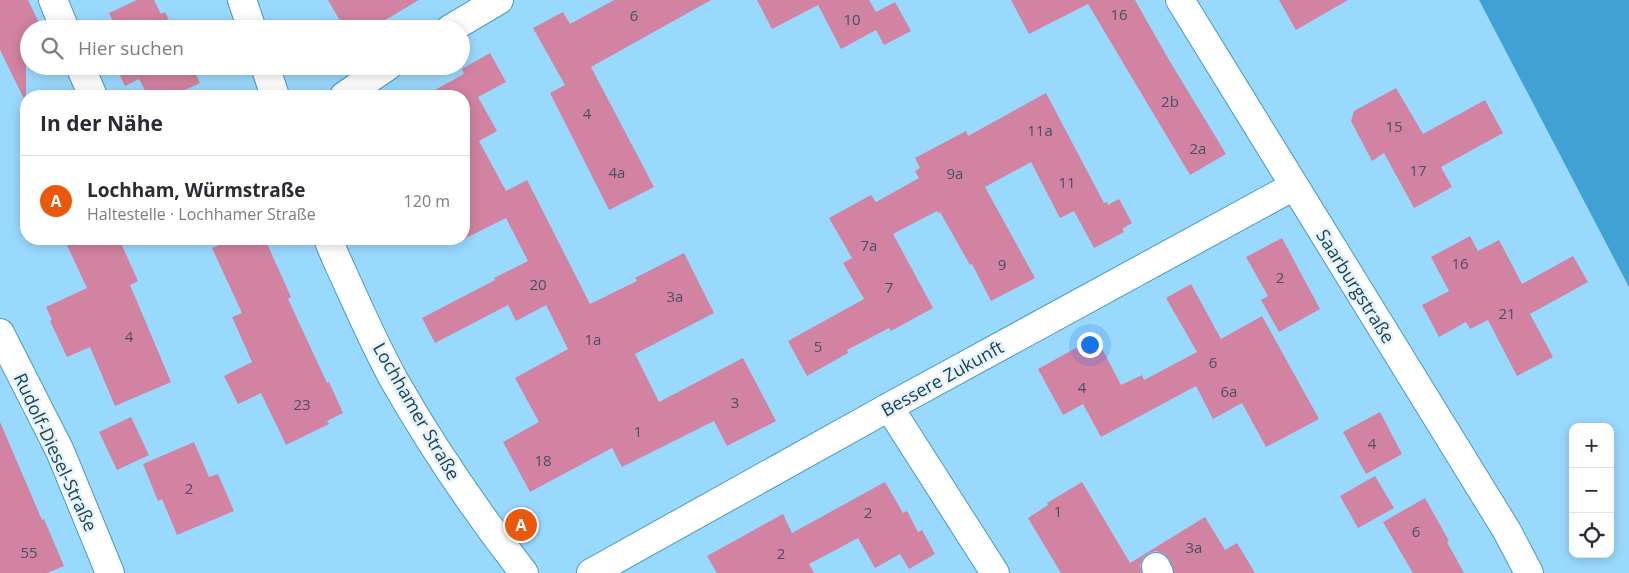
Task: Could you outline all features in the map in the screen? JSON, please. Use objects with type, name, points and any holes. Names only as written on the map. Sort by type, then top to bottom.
[{"type":"street","points":[[52,0],[60,20]]},
{"type":"street","points":[[242,0],[249,20]]},
{"type":"street","points":[[465,20],[499,0]]},
{"type":"street","name":"Saarburgstraße","points":[[1180,0],[1502,522],[1529,573]]},
{"type":"street","points":[[84,75],[90,90]]},
{"type":"street","points":[[268,75],[273,90]]},
{"type":"street","points":[[353,90],[375,75]]},
{"type":"street","name":"Bessere Zukunft","points":[[591,573],[889,407],[1294,186]]},
{"type":"street","name":"Lochhamer Straße","points":[[330,245],[394,379],[446,464],[524,573]]},
{"type":"street","name":"Rudolf-Diesel-Straße","points":[[0,333],[60,451],[110,573]]},
{"type":"street","points":[[889,407],[995,573]]},
{"type":"shaded area","points":[[1479,0],[1629,0],[1629,287]]},
{"type":"building","points":[[0,0],[28,0],[38,20],[20,20],[20,75],[26,75],[26,90],[20,91],[0,50]]},
{"type":"building","points":[[137,0],[154,0],[161,14],[165,12],[169,20],[112,20],[109,13]]},
{"type":"building","points":[[328,0],[419,0],[385,20],[340,20]]},
{"type":"building","points":[[614,0],[711,0],[591,67],[654,187],[609,210],[550,93],[565,85],[533,28],[563,12],[570,24]]},
{"type":"building","points":[[757,0],[869,0],[876,12],[895,2],[911,31],[884,45],[876,30],[841,49],[818,5],[772,29]]},
{"type":"building","points":[[1011,0],[1135,0],[1226,154],[1190,175],[1088,4],[1029,34]]},
{"type":"building","points":[[1279,0],[1348,0],[1296,30]]},
{"type":"building","points":[[490,53],[506,82],[478,97],[497,131],[479,141],[506,191],[527,180],[590,304],[637,281],[635,278],[684,253],[714,313],[635,354],[659,402],[743,358],[776,421],[727,446],[714,421],[622,467],[612,448],[530,492],[503,442],[539,422],[515,378],[568,349],[546,305],[516,321],[508,305],[435,343],[422,318],[528,261],[506,218],[470,236],[470,90],[435,90],[462,75],[470,75],[470,64]]},
{"type":"building","points":[[120,75],[196,75],[200,83],[185,90],[145,90],[139,79],[125,86]]},
{"type":"building","points":[[1396,88],[1423,134],[1485,100],[1503,133],[1441,167],[1452,187],[1414,208],[1384,153],[1372,161],[1351,121],[1354,111]]},
{"type":"building","points":[[1046,93],[1104,203],[1107,202],[1108,205],[1119,199],[1132,223],[1122,229],[1124,232],[1094,248],[1074,211],[1060,218],[1031,162],[985,187],[1035,278],[991,301],[972,264],[970,265],[940,212],[938,213],[937,211],[893,234],[933,308],[891,331],[889,328],[847,350],[848,353],[807,376],[788,341],[864,299],[843,263],[852,258],[829,218],[871,195],[876,202],[919,178],[915,171],[920,168],[915,158],[966,131],[968,136]]},
{"type":"building","points":[[1470,236],[1478,251],[1499,240],[1522,284],[1573,256],[1588,282],[1530,314],[1553,357],[1517,376],[1488,320],[1470,329],[1466,322],[1439,337],[1422,305],[1449,291],[1431,257]]},
{"type":"building","points":[[1282,238],[1320,309],[1279,332],[1261,300],[1268,296],[1246,257]]},
{"type":"building","points":[[67,245],[122,245],[138,281],[130,285],[171,382],[115,406],[90,347],[67,357],[50,321],[52,320],[46,307],[87,288]]},
{"type":"building","points":[[219,245],[268,245],[291,297],[288,299],[343,413],[327,421],[329,424],[286,445],[261,393],[238,404],[224,376],[252,362],[232,317],[242,313],[212,248]]},
{"type":"building","points":[[1191,284],[1221,339],[1262,316],[1319,419],[1266,447],[1242,403],[1213,419],[1196,386],[1101,437],[1083,404],[1063,415],[1038,369],[1096,337],[1121,385],[1142,375],[1144,380],[1197,352],[1166,298]]},
{"type":"building","points":[[1380,412],[1402,454],[1366,474],[1343,432]]},
{"type":"building","points":[[131,417],[149,455],[117,470],[99,432]]},
{"type":"building","points":[[0,422],[64,566],[47,573],[0,573]]},
{"type":"building","points":[[194,442],[209,477],[218,474],[234,511],[177,535],[162,499],[158,501],[143,464]]},
{"type":"building","points":[[1375,476],[1394,508],[1358,528],[1340,496]]},
{"type":"building","points":[[885,482],[903,513],[907,511],[918,532],[922,530],[935,554],[909,569],[900,554],[875,568],[858,538],[809,564],[814,573],[717,573],[707,556],[783,514],[792,533]]},
{"type":"building","points":[[1082,482],[1130,563],[1205,517],[1225,550],[1237,543],[1255,573],[1174,573],[1170,560],[1164,554],[1156,551],[1149,553],[1143,558],[1140,566],[1142,573],[1061,573],[1028,518],[1048,505],[1047,503]]},
{"type":"building","points":[[1425,498],[1464,573],[1413,573],[1383,522]]},
{"type":"place","name":"Lochham, Würmstraße","points":[[521,525]]}]
